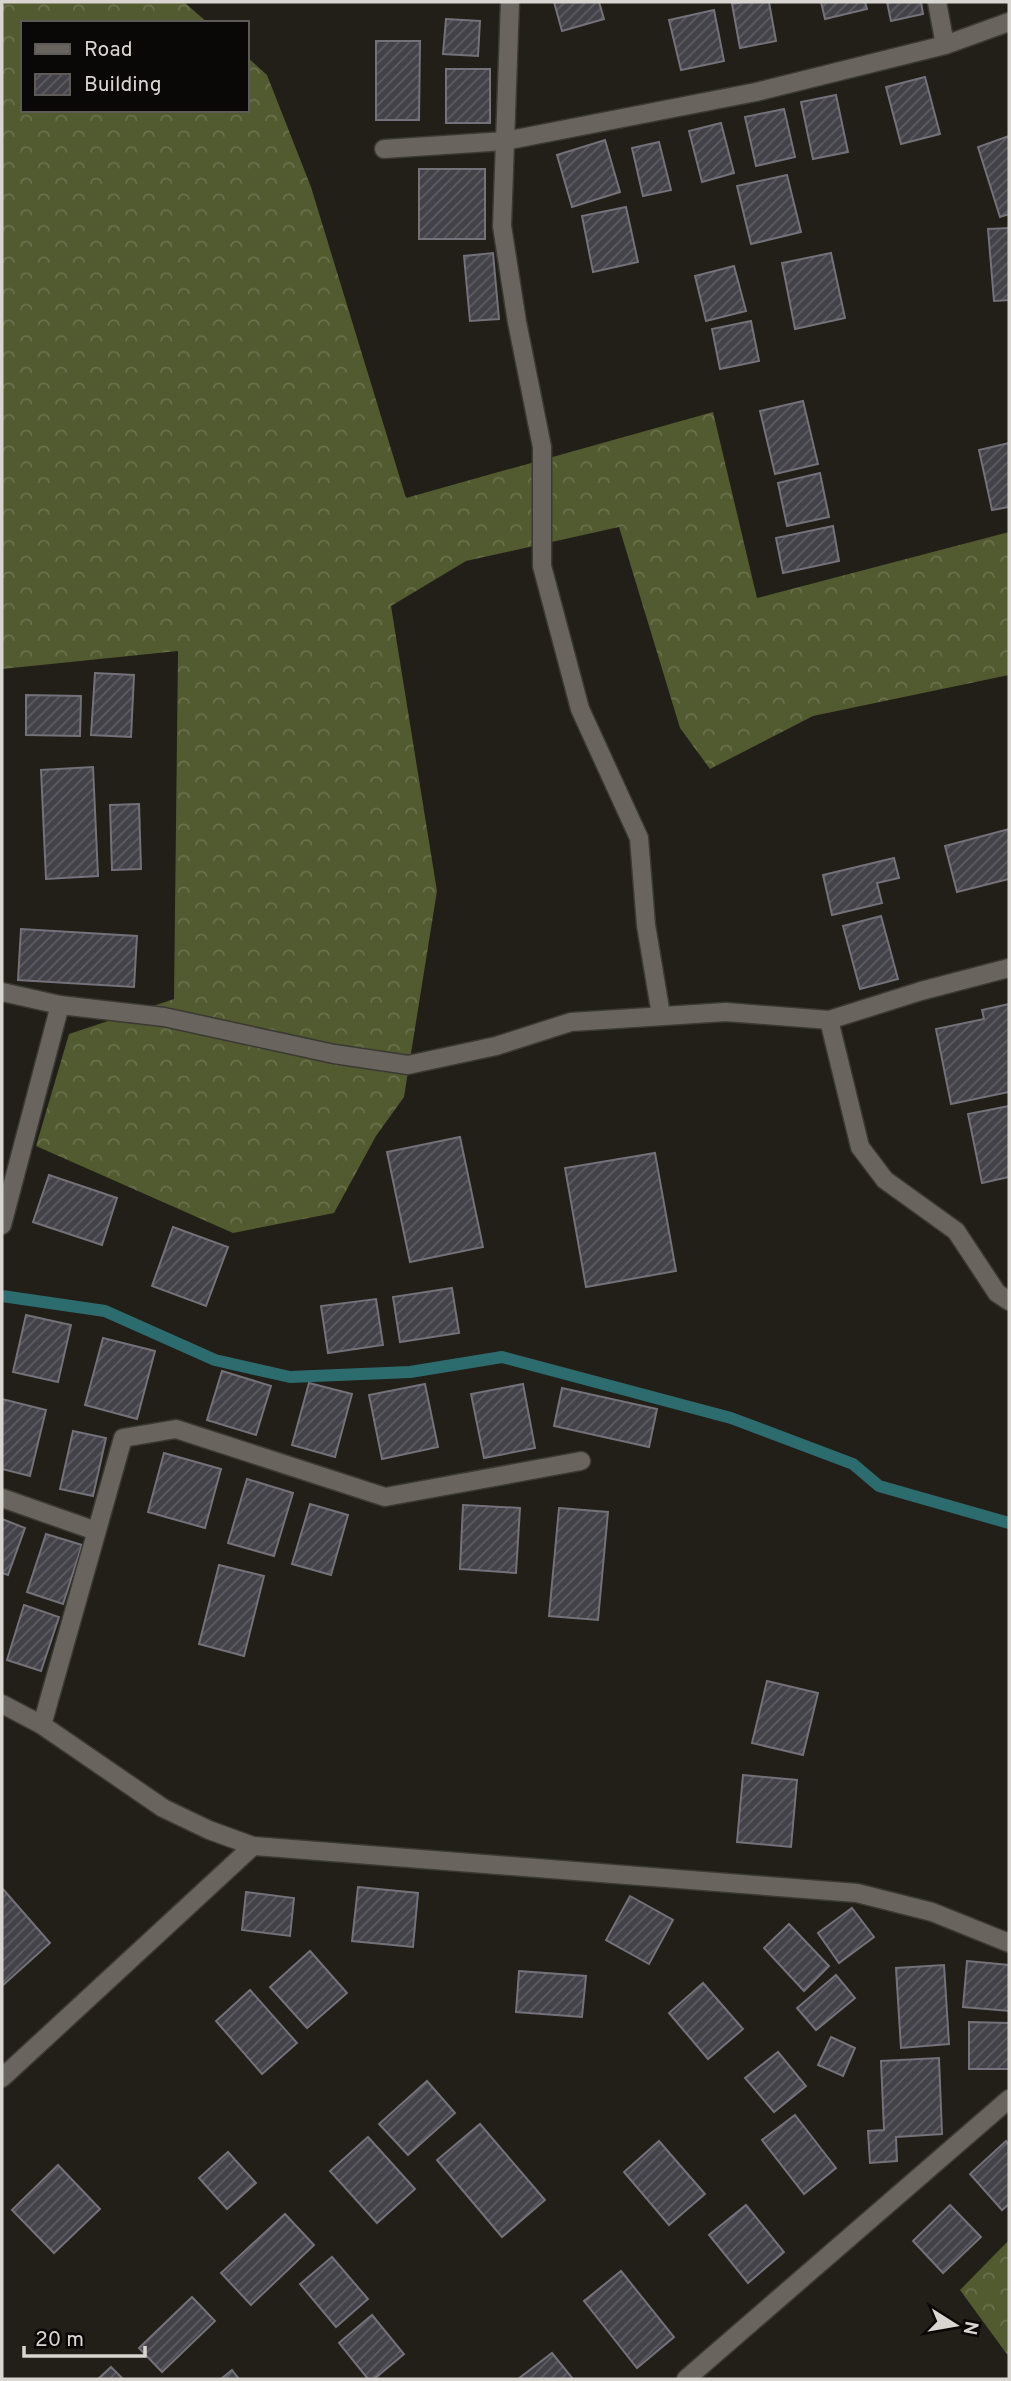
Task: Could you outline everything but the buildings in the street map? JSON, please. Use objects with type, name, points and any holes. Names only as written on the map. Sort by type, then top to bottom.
[{"type":"street","points":[[510,2],[502,226],[517,322],[542,447],[542,566],[580,709],[639,838],[646,925],[661,1015]]},
{"type":"street","points":[[937,2],[945,45]]},
{"type":"street","points":[[384,149],[505,141],[756,92],[945,45],[1009,22]]},
{"type":"street","points":[[2,992],[60,1005],[164,1017],[334,1054],[408,1065],[496,1046],[571,1022],[726,1012],[829,1020],[921,991],[1009,968]]},
{"type":"street","points":[[2,1226],[60,1005]]},
{"type":"street","points":[[829,1020],[860,1147],[885,1180],[956,1231],[997,1293],[1009,1301]]},
{"type":"street","points":[[43,1725],[124,1438],[176,1429],[384,1497],[581,1461]]},
{"type":"street","points":[[2,1498],[96,1531]]},
{"type":"street","points":[[2,1704],[43,1725],[163,1808],[209,1830],[253,1846],[857,1892],[932,1912],[1009,1943]]},
{"type":"street","points":[[2,2078],[253,1846]]},
{"type":"street","points":[[686,2379],[1009,2099]]},
{"type":"green space","points":[[2,2],[184,2],[206,21],[21,21],[21,112],[248,112],[248,58],[267,75],[311,187],[406,498],[713,412],[757,598],[1009,532],[1009,675],[813,716],[710,769],[680,728],[619,527],[466,561],[391,606],[437,891],[404,1097],[376,1136],[334,1213],[233,1233],[36,1146],[69,1034],[174,999],[178,651],[2,669]]},
{"type":"green space","points":[[1009,2240],[1009,2357],[960,2290]]},
{"type":"waterway","points":[[2,1296],[105,1311],[215,1360],[290,1377],[410,1372],[502,1357],[731,1418],[853,1464],[879,1486],[1009,1523]]}]
